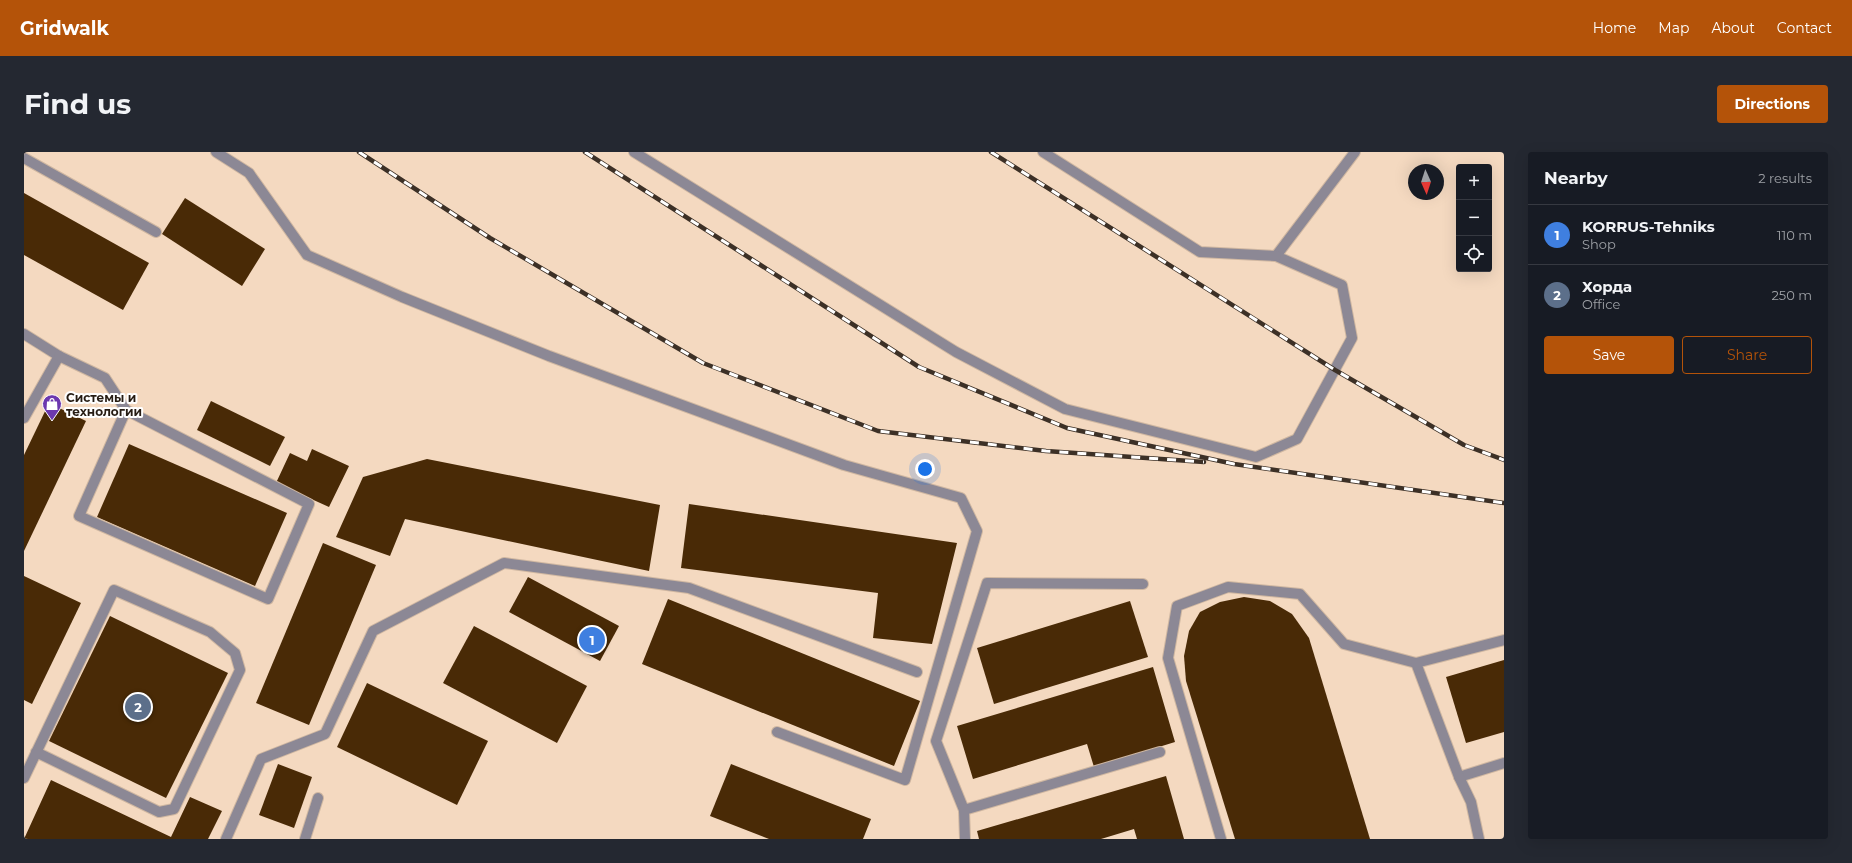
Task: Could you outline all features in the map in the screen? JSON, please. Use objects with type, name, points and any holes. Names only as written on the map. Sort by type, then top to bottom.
[{"type":"lane","points":[[216,152],[249,173],[307,255],[402,297],[556,359],[844,465],[961,498],[976,532],[905,780],[777,732]]},
{"type":"lane","points":[[634,152],[956,352],[1065,409],[1256,457],[1297,438],[1352,338],[1342,285],[1276,256],[1200,252],[1044,152]]},
{"type":"lane","points":[[1276,256],[1356,152]]},
{"type":"lane","points":[[24,158],[156,232]]},
{"type":"lane","points":[[24,334],[59,356],[105,378],[126,410],[309,504],[268,599],[79,516],[126,410]]},
{"type":"lane","points":[[24,418],[59,356]]},
{"type":"lane","points":[[226,839],[261,759],[325,734],[373,631],[504,563],[689,588],[917,672]]},
{"type":"lane","points":[[965,839],[964,810],[936,741],[987,583],[1143,584]]},
{"type":"lane","points":[[1221,839],[1168,658],[1177,606],[1228,587],[1300,594],[1344,644],[1416,663],[1504,640]]},
{"type":"lane","points":[[24,778],[36,752],[114,590],[210,632],[235,653],[240,670],[174,809],[159,812],[36,752]]},
{"type":"lane","points":[[1416,663],[1459,777],[1471,802],[1479,839]]},
{"type":"lane","points":[[964,810],[1160,752]]},
{"type":"lane","points":[[1459,777],[1504,763]]},
{"type":"lane","points":[[305,839],[318,798]]},
{"type":"building","points":[[24,193],[149,263],[123,310],[24,255]]},
{"type":"building","points":[[185,198],[265,249],[242,286],[162,234]]},
{"type":"building","points":[[211,401],[285,437],[270,466],[197,430]]},
{"type":"building","points":[[49,403],[86,421],[24,551],[24,455]]},
{"type":"building","points":[[129,444],[287,513],[255,586],[97,517]]},
{"type":"building","points":[[312,449],[349,466],[329,507],[276,483],[290,453],[307,461]]},
{"type":"building","points":[[427,459],[660,505],[649,571],[405,519],[390,556],[336,537],[363,477]]},
{"type":"building","points":[[689,504],[957,543],[932,644],[873,638],[878,593],[681,568]]},
{"type":"building","points":[[323,543],[376,565],[309,725],[256,703]]},
{"type":"building","points":[[24,576],[81,603],[32,704],[24,700]]},
{"type":"building","points":[[528,577],[619,626],[600,661],[509,612]]},
{"type":"building","points":[[1244,597],[1270,601],[1292,614],[1309,638],[1370,839],[1235,839],[1186,681],[1184,656],[1189,631],[1200,612],[1220,602]]},
{"type":"building","points":[[668,599],[920,701],[894,766],[642,664]]},
{"type":"building","points":[[1130,601],[1148,657],[994,704],[977,648]]},
{"type":"building","points":[[110,616],[228,673],[166,798],[49,741]]},
{"type":"building","points":[[474,626],[587,686],[557,743],[443,683]]},
{"type":"building","points":[[1504,660],[1504,732],[1466,743],[1446,677]]},
{"type":"building","points":[[1153,667],[1175,742],[1094,767],[1087,744],[973,779],[957,726]]},
{"type":"building","points":[[367,683],[488,741],[457,805],[337,747]]},
{"type":"building","points":[[278,764],[312,777],[294,828],[259,815]]},
{"type":"building","points":[[731,764],[871,819],[863,839],[769,839],[710,816]]},
{"type":"building","points":[[1166,776],[1184,839],[1137,839],[1134,829],[1101,839],[979,839],[977,831]]},
{"type":"building","points":[[51,780],[171,837],[190,797],[222,811],[208,839],[24,839]]},
{"type":"railway","points":[[359,152],[490,238],[703,363],[878,431],[1046,451],[1204,462]]},
{"type":"railway","points":[[585,152],[919,367],[1067,428],[1234,464],[1504,503]]},
{"type":"railway","points":[[991,152],[1335,370],[1464,445],[1504,460]]},
{"type":"place","name":"Системы и технологии","points":[[52,421]]},
{"type":"place","name":"KORRUS-Tehniks","points":[[592,640]]},
{"type":"place","name":"Хорда","points":[[138,707]]}]
